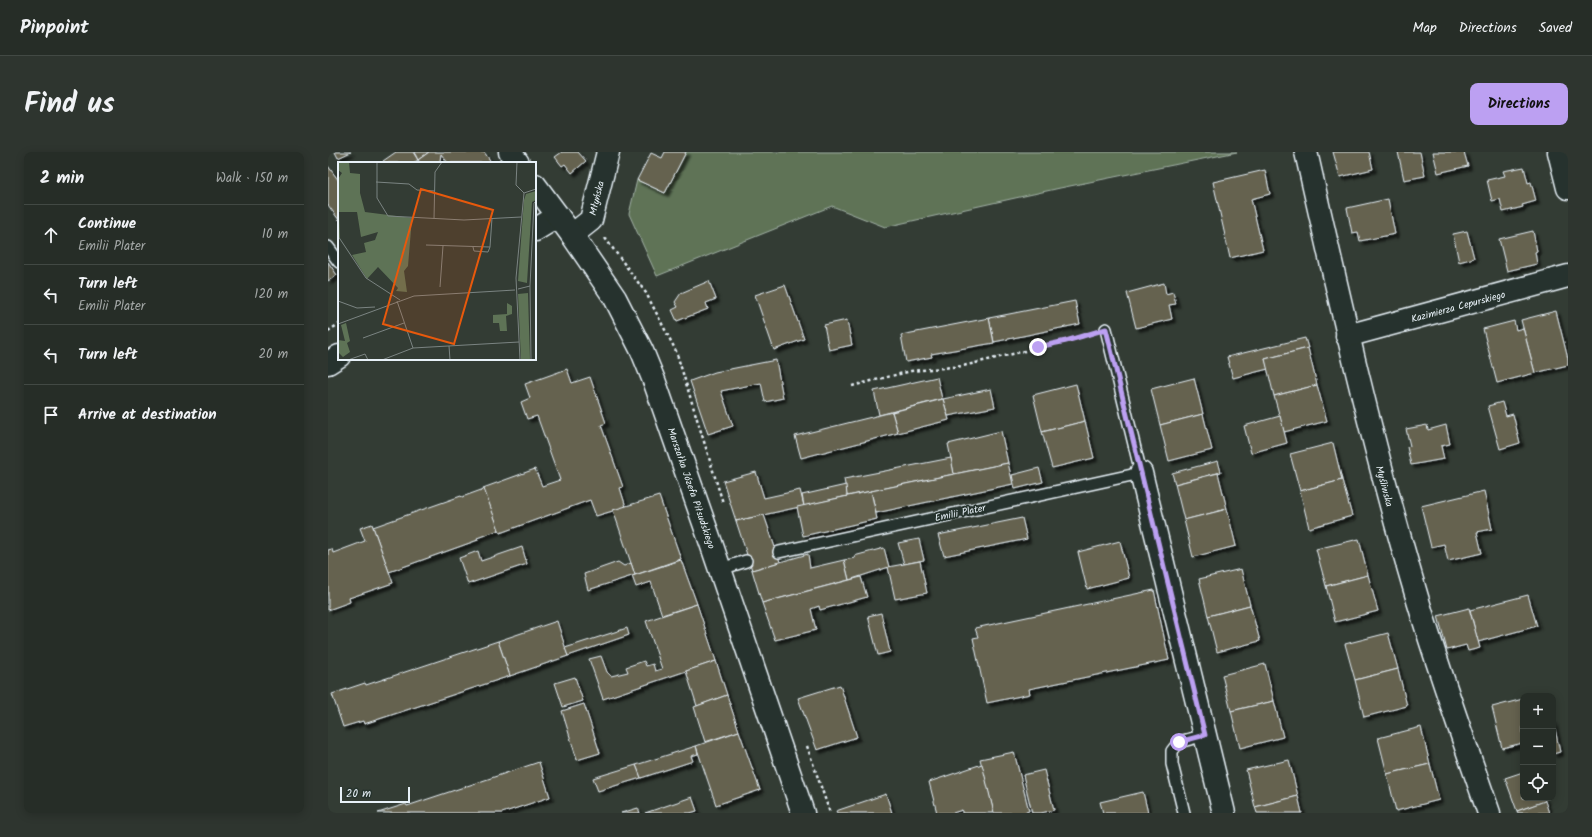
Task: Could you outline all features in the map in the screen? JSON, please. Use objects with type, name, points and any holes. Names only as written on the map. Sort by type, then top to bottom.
[{"type":"street","points":[[510,152],[517,162]]},
{"type":"street","name":"Młyńska","points":[[572,236],[591,220],[608,152]]},
{"type":"street","name":"Myśliwska","points":[[1306,152],[1347,336],[1380,468],[1414,589],[1449,699],[1489,813]]},
{"type":"street","points":[[1559,152],[1568,188]]},
{"type":"street","name":"Marszałka Józefa Piłsudskiego","points":[[536,186],[615,298],[642,351],[655,383],[721,569],[803,813]]},
{"type":"street","points":[[536,229],[558,216]]},
{"type":"street","name":"Kazimierza Cepurskiego","points":[[1347,336],[1568,276]]},
{"type":"street","points":[[328,363],[338,357]]},
{"type":"street","points":[[1141,472],[1224,813]]},
{"type":"lane","points":[[328,247],[338,261]]},
{"type":"lane","points":[[1106,329],[1141,472]]},
{"type":"lane","name":"Emilii Plater","points":[[780,552],[1141,472]]},
{"type":"lane","points":[[721,569],[746,561]]},
{"type":"lane","points":[[1184,813],[1172,764],[1172,751],[1179,742],[1205,735]]},
{"type":"path","points":[[328,331],[338,325]]},
{"type":"path","points":[[852,386],[911,371],[963,366],[1066,341],[1106,329]]},
{"type":"green space","points":[[686,152],[1237,152],[1060,188],[885,227],[832,206],[657,276],[629,214],[637,180],[665,193]]},
{"type":"building","points":[[335,152],[351,152],[338,158]]},
{"type":"building","points":[[396,152],[413,152],[418,160],[415,162],[383,161]]},
{"type":"building","points":[[414,152],[429,152],[418,160]]},
{"type":"building","points":[[429,152],[484,152],[491,162],[447,162],[441,154],[438,162],[419,162],[418,160]]},
{"type":"building","points":[[562,152],[578,152],[586,161],[572,173],[565,164],[562,166],[555,157]]},
{"type":"building","points":[[665,152],[686,152],[665,193],[637,180],[651,153],[662,158]]},
{"type":"building","points":[[1333,152],[1369,152],[1373,169],[1340,177]]},
{"type":"building","points":[[1398,152],[1420,152],[1425,176],[1404,180]]},
{"type":"building","points":[[1433,152],[1464,152],[1468,166],[1438,173]]},
{"type":"building","points":[[328,166],[338,180],[338,219],[328,205]]},
{"type":"building","points":[[1524,167],[1528,183],[1531,182],[1536,201],[1522,205],[1523,207],[1503,212],[1500,199],[1492,201],[1487,180],[1505,176],[1503,171]]},
{"type":"building","points":[[1265,170],[1270,194],[1251,199],[1263,250],[1230,258],[1213,182]]},
{"type":"building","points":[[1388,199],[1395,234],[1360,241],[1358,232],[1352,233],[1347,208]]},
{"type":"building","points":[[1467,231],[1474,258],[1459,262],[1453,234]]},
{"type":"building","points":[[1533,231],[1537,251],[1535,252],[1537,264],[1507,271],[1499,239]]},
{"type":"building","points":[[328,262],[337,275],[328,281]]},
{"type":"building","points":[[709,281],[716,299],[706,303],[708,309],[677,321],[672,310],[678,307],[675,302],[681,293]]},
{"type":"building","points":[[1164,283],[1166,294],[1173,292],[1176,304],[1169,305],[1172,319],[1136,328],[1127,293]]},
{"type":"building","points":[[785,285],[804,339],[774,350],[755,295]]},
{"type":"building","points":[[1075,301],[1080,324],[994,342],[989,318]]},
{"type":"building","points":[[1556,311],[1568,359],[1568,365],[1535,373],[1521,320]]},
{"type":"building","points":[[989,318],[994,343],[931,354],[932,357],[906,362],[901,335]]},
{"type":"building","points":[[847,320],[852,345],[829,350],[824,325]]},
{"type":"building","points":[[1514,321],[1516,330],[1523,328],[1535,373],[1497,383],[1483,329]]},
{"type":"building","points":[[1305,338],[1308,348],[1265,359],[1268,369],[1233,378],[1227,357]]},
{"type":"building","points":[[1308,348],[1317,385],[1274,396],[1265,359]]},
{"type":"building","points":[[776,360],[783,398],[765,402],[761,383],[721,391],[733,426],[708,434],[690,381],[715,372]]},
{"type":"building","points":[[567,369],[572,383],[590,377],[606,423],[601,425],[623,487],[620,488],[626,507],[596,516],[590,500],[500,533],[483,488],[535,469],[542,486],[560,480],[537,416],[527,419],[521,402],[530,398],[525,384]]},
{"type":"building","points":[[937,377],[942,399],[879,415],[874,391]]},
{"type":"building","points":[[1194,378],[1203,414],[1160,425],[1151,389]]},
{"type":"building","points":[[1076,384],[1085,421],[1042,432],[1033,395]]},
{"type":"building","points":[[1317,385],[1327,421],[1284,432],[1274,396]]},
{"type":"building","points":[[991,389],[995,407],[948,416],[943,399]]},
{"type":"building","points":[[943,399],[949,420],[898,433],[892,412]]},
{"type":"building","points":[[1502,402],[1506,416],[1513,414],[1520,443],[1500,449],[1488,406]]},
{"type":"building","points":[[892,412],[898,433],[801,458],[795,436]]},
{"type":"building","points":[[1203,414],[1212,450],[1169,461],[1160,425]]},
{"type":"building","points":[[1280,416],[1287,443],[1251,453],[1244,426]]},
{"type":"building","points":[[1085,421],[1094,458],[1052,468],[1042,432]]},
{"type":"building","points":[[1427,425],[1428,430],[1446,425],[1450,444],[1441,446],[1444,459],[1411,465],[1407,447],[1410,446],[1406,429]]},
{"type":"building","points":[[1001,431],[1008,463],[954,474],[948,444]]},
{"type":"building","points":[[1333,443],[1342,480],[1300,491],[1290,454]]},
{"type":"building","points":[[951,458],[954,474],[847,496],[844,479]]},
{"type":"building","points":[[1218,461],[1221,472],[1175,484],[1172,473]]},
{"type":"building","points":[[1008,463],[1013,484],[876,513],[871,491]]},
{"type":"building","points":[[1039,468],[1043,482],[1015,489],[1012,475]]},
{"type":"building","points":[[756,472],[764,498],[800,490],[804,506],[736,521],[723,481]]},
{"type":"building","points":[[1218,473],[1227,509],[1184,520],[1175,484]]},
{"type":"building","points":[[1342,480],[1352,516],[1309,528],[1300,491]]},
{"type":"building","points":[[846,485],[847,496],[804,506],[802,495]]},
{"type":"building","points":[[484,489],[499,530],[477,538],[478,540],[389,572],[373,527]]},
{"type":"building","points":[[871,491],[877,519],[803,536],[797,507]]},
{"type":"building","points":[[1484,491],[1492,529],[1477,532],[1482,553],[1448,561],[1444,544],[1431,547],[1421,506]]},
{"type":"building","points":[[659,496],[681,559],[635,575],[613,510]]},
{"type":"building","points":[[1227,509],[1236,546],[1193,557],[1184,520]]},
{"type":"building","points":[[764,515],[780,562],[752,570],[736,521]]},
{"type":"building","points":[[1022,518],[1027,539],[944,556],[938,535]]},
{"type":"building","points":[[372,524],[393,583],[349,598],[350,602],[328,610],[328,550],[332,549],[333,553],[365,541],[360,528]]},
{"type":"building","points":[[919,539],[924,560],[904,564],[898,543]]},
{"type":"building","points":[[1359,539],[1368,575],[1326,586],[1316,549]]},
{"type":"building","points":[[1120,541],[1129,578],[1087,589],[1078,552]]},
{"type":"building","points":[[522,547],[527,564],[468,584],[459,558],[478,551],[481,561]]},
{"type":"building","points":[[884,548],[889,567],[849,580],[844,560],[855,558],[854,556]]},
{"type":"building","points":[[808,554],[810,568],[844,560],[849,580],[762,603],[752,570]]},
{"type":"building","points":[[681,560],[697,604],[662,615],[651,582],[636,587],[632,576]]},
{"type":"building","points":[[920,561],[927,593],[895,599],[888,567]]},
{"type":"building","points":[[618,562],[624,566],[631,563],[635,575],[588,590],[584,574]]},
{"type":"building","points":[[1241,569],[1250,605],[1208,616],[1199,579]]},
{"type":"building","points":[[1368,575],[1378,611],[1335,622],[1326,586]]},
{"type":"building","points":[[861,577],[867,597],[820,610],[819,606],[811,609],[816,630],[775,640],[762,603]]},
{"type":"building","points":[[1154,590],[1169,660],[1029,689],[1030,694],[987,703],[973,638],[978,637],[975,628]]},
{"type":"building","points":[[1528,595],[1537,626],[1478,642],[1470,610]]},
{"type":"building","points":[[697,604],[716,661],[603,699],[589,659],[601,656],[607,672],[611,676],[628,672],[626,667],[644,661],[646,666],[653,664],[655,671],[662,669],[646,621]]},
{"type":"building","points":[[1250,605],[1260,641],[1217,652],[1208,616]]},
{"type":"building","points":[[1469,608],[1480,648],[1468,651],[1466,645],[1447,650],[1438,616]]},
{"type":"building","points":[[881,613],[890,652],[878,655],[868,616]]},
{"type":"building","points":[[557,621],[568,656],[510,676],[498,641]]},
{"type":"building","points":[[627,628],[629,635],[568,656],[565,648]]},
{"type":"building","points":[[1388,633],[1398,669],[1355,680],[1345,644]]},
{"type":"building","points":[[498,641],[510,676],[364,724],[363,721],[343,727],[332,694],[365,683],[366,685]]},
{"type":"building","points":[[716,661],[727,695],[697,706],[686,671]]},
{"type":"building","points":[[1265,664],[1274,701],[1231,711],[1222,675]]},
{"type":"building","points":[[1398,669],[1407,706],[1364,717],[1355,680]]},
{"type":"building","points":[[575,677],[583,701],[563,707],[555,683]]},
{"type":"building","points":[[840,685],[857,737],[817,750],[798,698]]},
{"type":"building","points":[[727,695],[739,731],[705,742],[694,707]]},
{"type":"building","points":[[1520,700],[1520,744],[1502,748],[1492,707]]},
{"type":"building","points":[[1274,701],[1283,737],[1240,748],[1231,711]]},
{"type":"building","points":[[584,704],[600,753],[577,760],[562,711]]},
{"type":"building","points":[[1421,727],[1430,764],[1387,774],[1378,738]]},
{"type":"building","points":[[739,731],[760,790],[716,805],[696,746]]},
{"type":"building","points":[[1556,734],[1560,752],[1556,753]]},
{"type":"building","points":[[696,746],[698,754],[691,756],[693,761],[641,778],[636,765]]},
{"type":"building","points":[[1014,752],[1029,811],[1023,813],[994,813],[980,759]]},
{"type":"building","points":[[1289,760],[1298,796],[1255,807],[1246,770]]},
{"type":"building","points":[[539,762],[550,797],[502,813],[378,813],[406,804],[407,806]]},
{"type":"building","points":[[982,764],[994,813],[962,813],[962,810],[953,813],[937,813],[929,782]]},
{"type":"building","points":[[1430,764],[1439,800],[1396,811],[1387,774]]},
{"type":"building","points":[[636,765],[641,778],[598,791],[593,778]]},
{"type":"building","points":[[1044,770],[1054,810],[1041,813],[1032,813],[1023,775]]},
{"type":"building","points":[[1520,773],[1520,801],[1545,801],[1517,811],[1505,778]]},
{"type":"building","points":[[1143,792],[1148,813],[1103,813],[1100,802]]},
{"type":"building","points":[[886,794],[892,813],[837,813],[836,811]]},
{"type":"building","points":[[1298,796],[1302,813],[1257,813],[1255,807]]},
{"type":"building","points":[[692,797],[697,811],[690,813],[645,813]]},
{"type":"building","points":[[1545,801],[1549,813],[1518,813],[1517,811]]},
{"type":"building","points":[[638,808],[640,813],[621,813]]},
{"type":"route","points":[[1038,347],[1066,341],[1106,329],[1205,735],[1179,742]]}]
